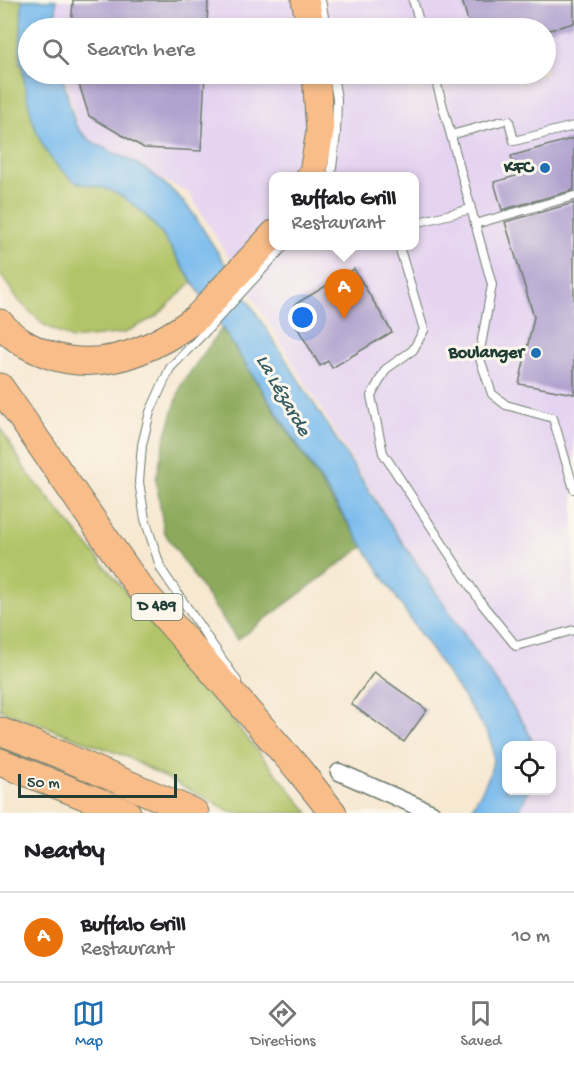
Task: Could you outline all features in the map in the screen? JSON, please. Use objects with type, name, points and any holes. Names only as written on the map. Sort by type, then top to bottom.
[{"type":"highway","points":[[305,0],[308,18]]},
{"type":"highway","points":[[313,172],[320,132],[317,84]]},
{"type":"highway","points":[[0,323],[11,336],[30,348],[58,358],[81,362],[104,361],[134,354],[202,324],[250,271],[269,240]]},
{"type":"highway","name":"D 489","points":[[0,387],[139,587],[299,770],[333,813]]},
{"type":"highway","points":[[0,731],[195,813]]},
{"type":"highway","points":[[0,762],[119,810]]},
{"type":"street","points":[[339,772],[432,813]]},
{"type":"lane","points":[[321,0],[324,18]]},
{"type":"lane","points":[[413,0],[418,18]]},
{"type":"lane","points":[[332,172],[336,134],[337,99],[335,84]]},
{"type":"lane","points":[[437,84],[492,285],[479,356],[492,394],[506,405],[553,418],[574,489]]},
{"type":"lane","points":[[451,135],[506,121],[514,141],[574,126]]},
{"type":"lane","points":[[476,224],[574,196]]},
{"type":"lane","points":[[419,222],[471,209]]},
{"type":"lane","points":[[250,271],[279,250]]},
{"type":"lane","points":[[400,250],[424,330],[413,350],[386,369],[371,396],[383,453],[482,604],[516,646],[574,630]]},
{"type":"lane","points":[[202,324],[170,368],[150,412],[142,445],[139,482],[145,519],[161,569],[240,684]]},
{"type":"lane","points":[[253,703],[299,770]]},
{"type":"shaded area","name":"La Lézarde","points":[[56,0],[574,0],[574,813],[512,813],[517,795],[556,795],[556,741],[525,741],[189,193],[81,138],[67,84],[556,84],[556,18],[55,18]]},
{"type":"green space","points":[[0,0],[37,0],[31,18],[18,18],[18,84],[34,84],[65,135],[149,219],[161,233],[192,282],[157,316],[124,333],[72,339],[44,325],[20,302],[0,274]]},
{"type":"green space","points":[[222,328],[332,501],[364,546],[237,640],[164,532],[156,479],[165,438],[181,385]]},
{"type":"green space","points":[[0,427],[26,471],[309,813],[233,813],[125,756],[0,710]]},
{"type":"water","points":[[22,0],[56,0],[56,18],[21,18]]},
{"type":"water","points":[[25,84],[65,84],[75,123],[82,134],[149,172],[192,212],[394,530],[524,724],[531,741],[502,741],[502,795],[526,795],[518,813],[469,813],[492,767],[493,750],[487,732],[411,620],[161,233],[128,200],[112,191],[73,180],[54,163],[39,137]]},
{"type":"building","points":[[73,0],[208,0],[207,18],[72,18]]},
{"type":"building","points":[[462,0],[574,0],[574,23],[556,28],[556,18],[467,18]]},
{"type":"building","points":[[79,84],[204,84],[201,151],[144,148],[89,116]]},
{"type":"building","name":"KFC","points":[[574,138],[574,190],[502,210],[494,182],[516,176],[511,156]]},
{"type":"building","points":[[574,203],[574,394],[519,384],[534,317],[505,222]]},
{"type":"building","points":[[354,269],[392,332],[332,368],[328,361],[320,366],[291,317],[299,312],[294,305]]},
{"type":"building","points":[[374,672],[427,710],[404,742],[351,704]]},
{"type":"place","name":"KFC","points":[[545,168]]},
{"type":"place","name":"Buffalo Grill","points":[[344,319]]},
{"type":"place","name":"Boulanger","points":[[536,353]]}]
